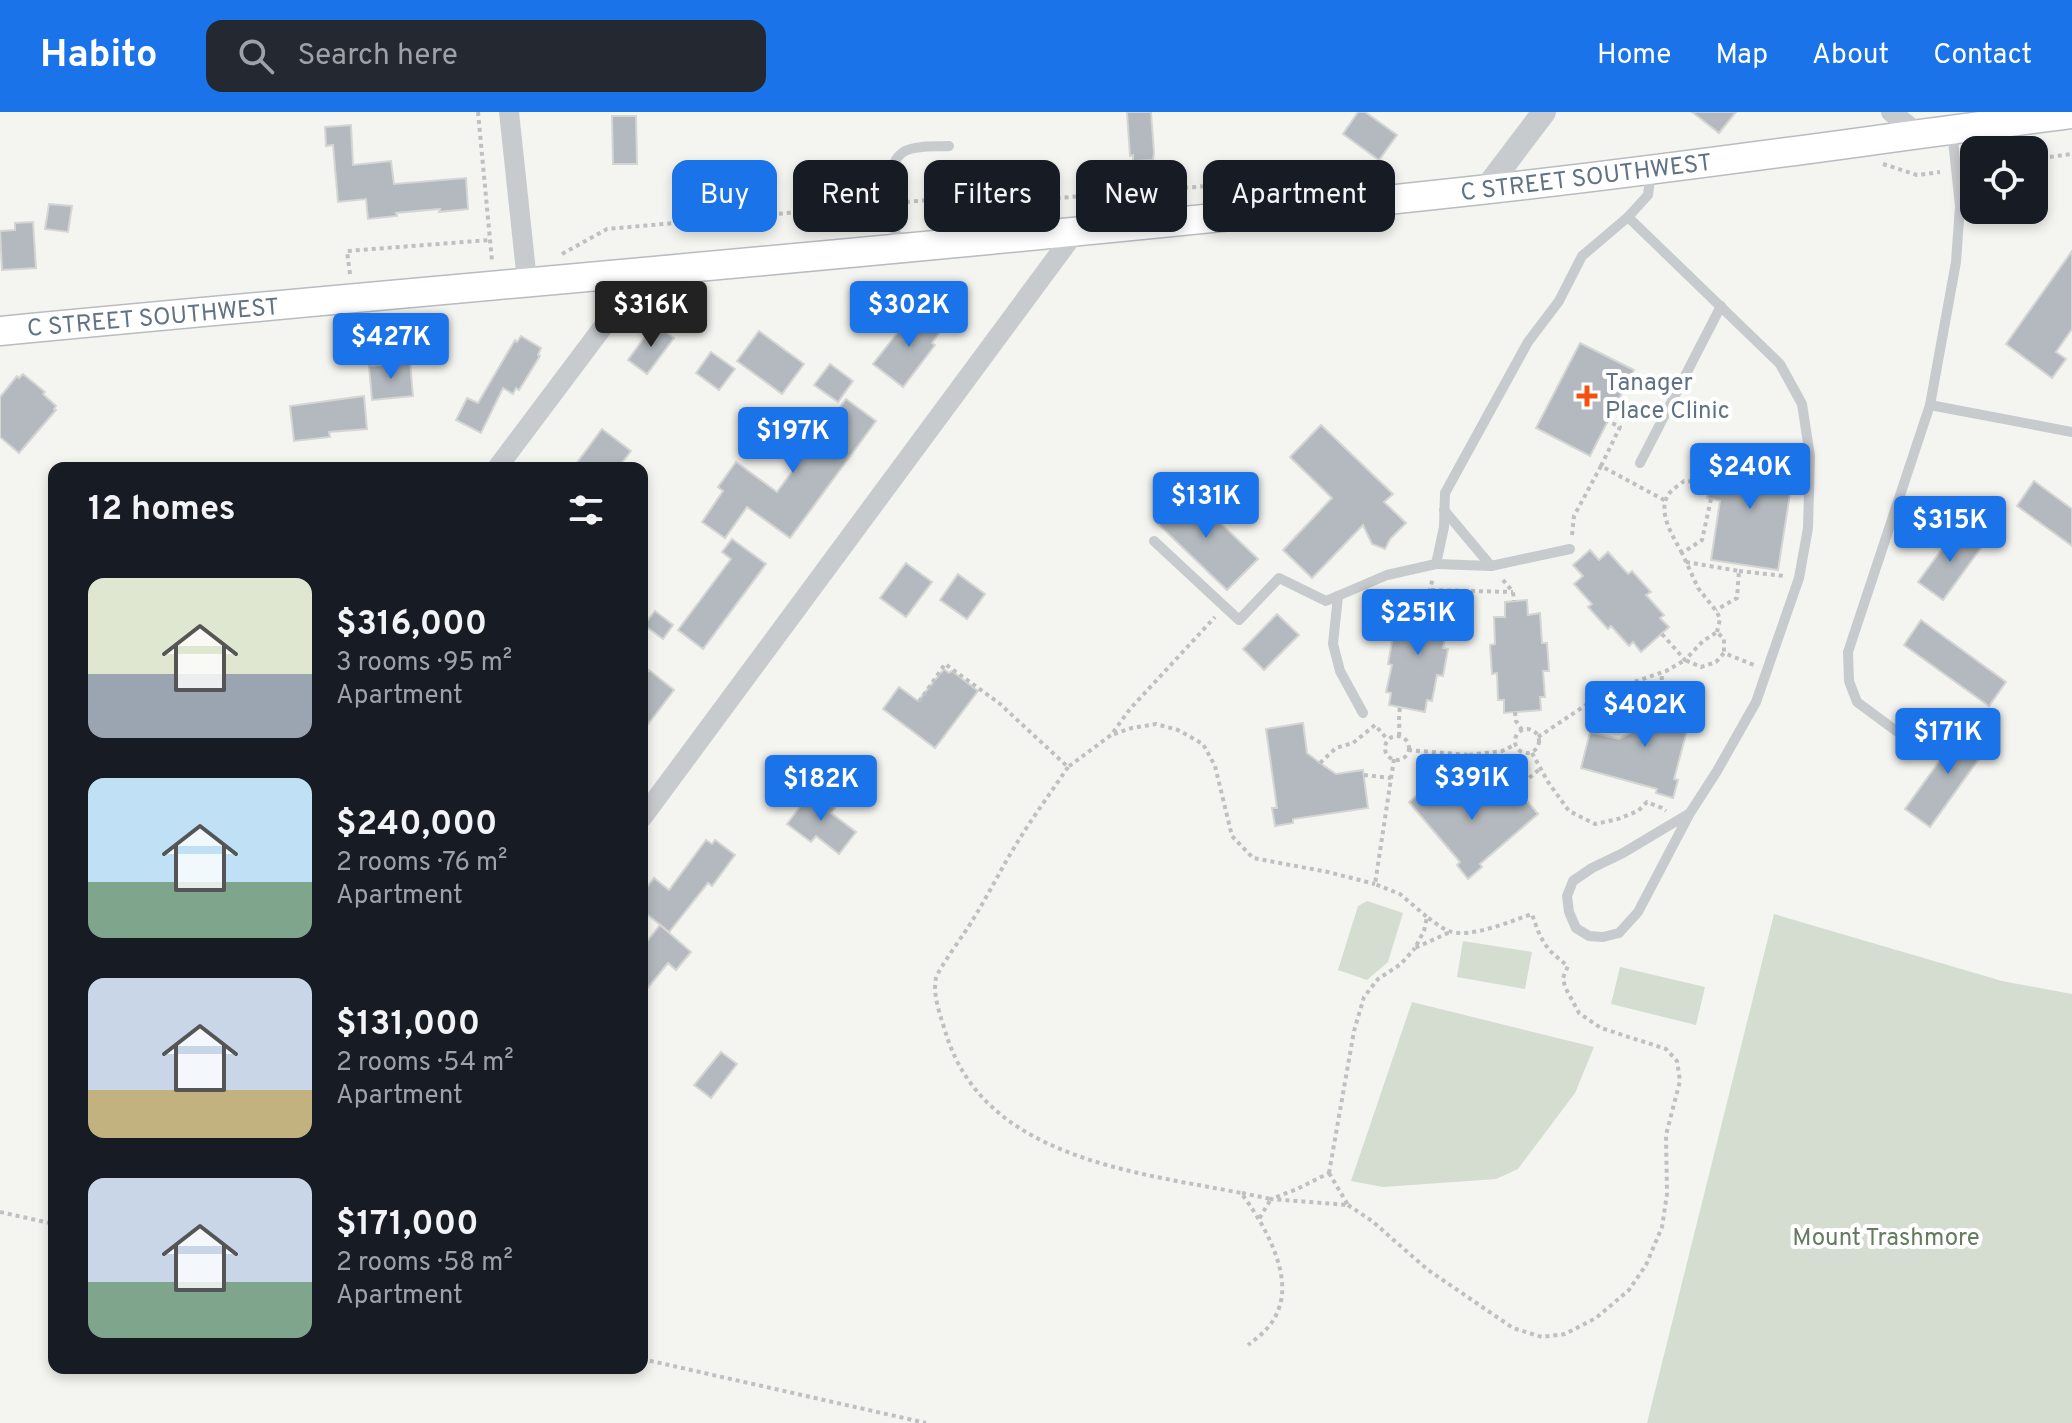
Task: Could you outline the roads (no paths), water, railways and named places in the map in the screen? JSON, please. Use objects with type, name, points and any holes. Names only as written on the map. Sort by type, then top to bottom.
[{"type":"main road","name":"C STREET SOUTHWEST","points":[[1187,220],[1485,190],[2072,114]]},
{"type":"main road","name":"C STREET SOUTHWEST","points":[[0,331],[1076,231]]},
{"type":"street","points":[[509,112],[527,281]]},
{"type":"street","points":[[1485,190],[1544,112]]},
{"type":"street","points":[[1891,112],[1919,134]]},
{"type":"street","points":[[648,810],[1076,231]]},
{"type":"street","points":[[502,462],[645,271]]},
{"type":"lane","points":[[1899,733],[1857,702],[1849,681],[1848,652],[1930,405],[1956,262],[1960,206],[1951,129]]},
{"type":"lane","points":[[899,247],[890,172],[898,157],[908,150],[949,146]]},
{"type":"lane","points":[[1436,564],[1444,527],[1445,493],[1528,342],[1559,301],[1582,256],[1628,217],[1648,195],[1651,170]]},
{"type":"lane","points":[[1628,217],[1780,364],[1802,404],[1810,456],[1808,528],[1799,578],[1756,702],[1690,813],[1638,912],[1619,933],[1589,936],[1576,928],[1569,912],[1567,896],[1573,881],[1690,813]]},
{"type":"lane","points":[[1640,463],[1721,306]]},
{"type":"lane","points":[[1930,405],[2072,432]]},
{"type":"lane","points":[[1444,510],[1491,566]]},
{"type":"lane","points":[[1154,541],[1239,620],[1279,578],[1326,601],[1387,575],[1436,564],[1491,566],[1570,549]]},
{"type":"lane","points":[[1338,596],[1333,644],[1340,671],[1363,713]]},
{"type":"place","name":"Tanager Place Clinic","points":[[1587,396]]},
{"type":"park label","name":"Mount Trashmore","points":[[1886,1237]]}]
